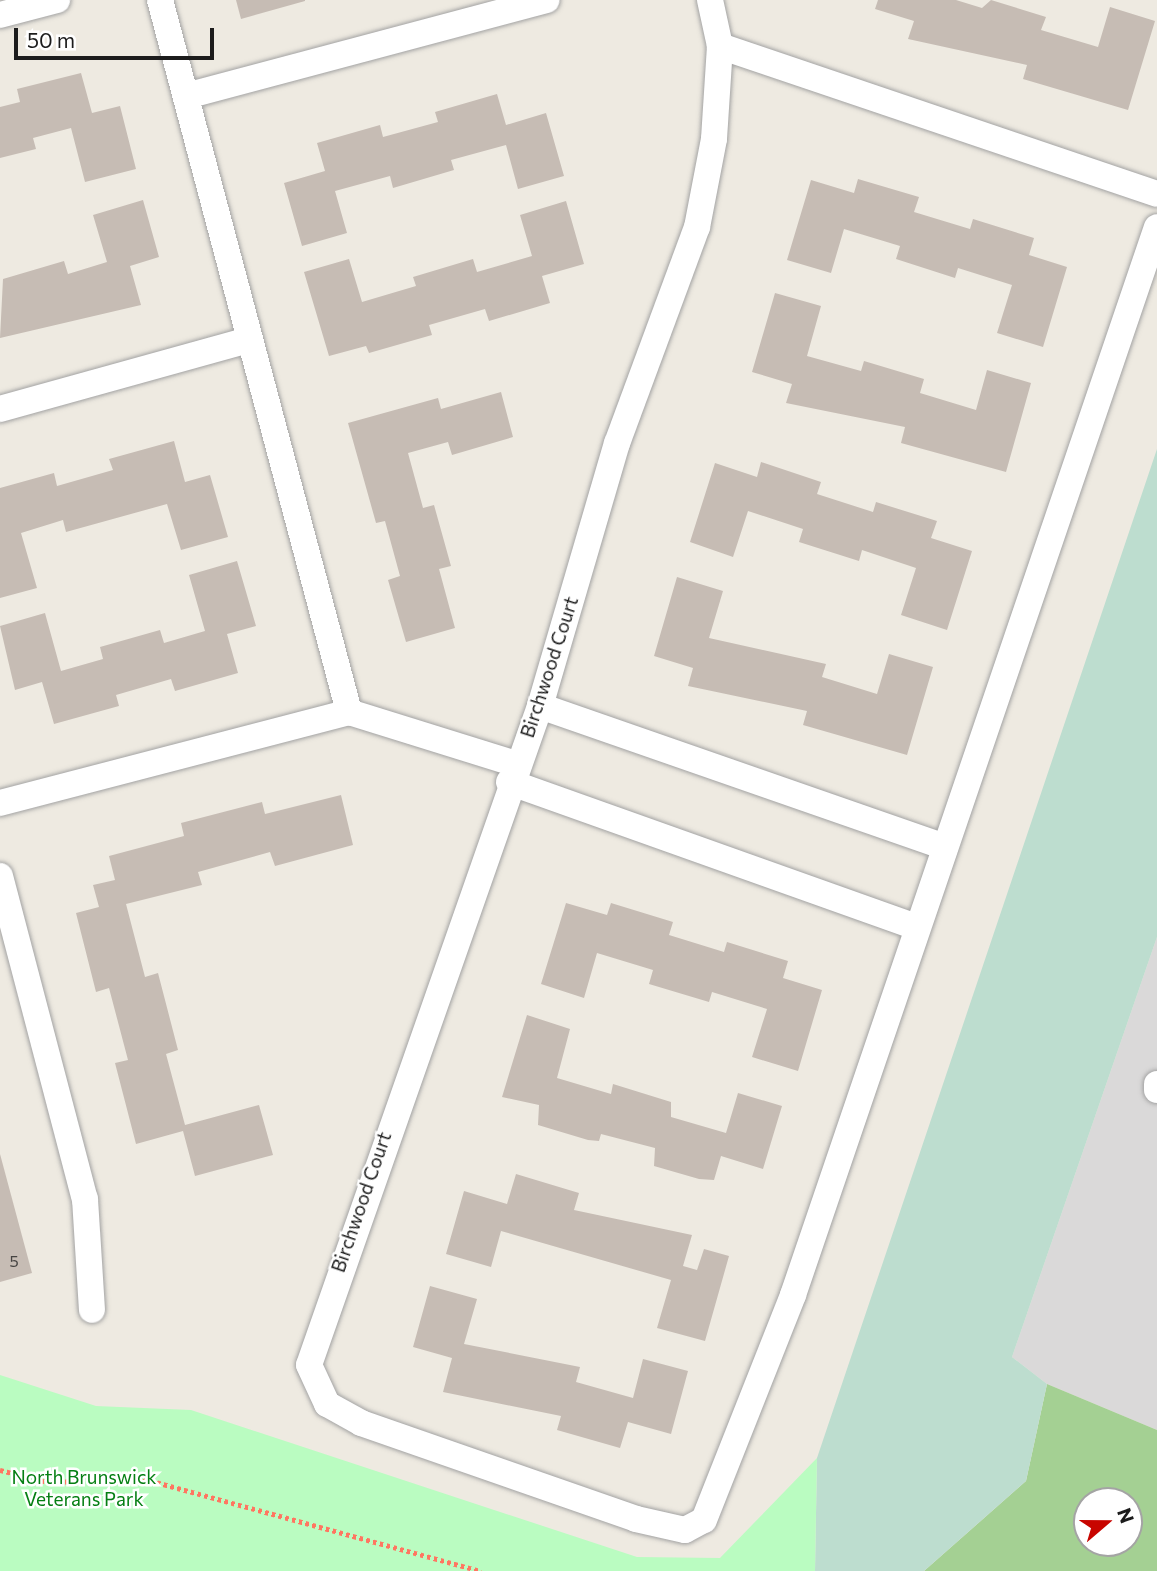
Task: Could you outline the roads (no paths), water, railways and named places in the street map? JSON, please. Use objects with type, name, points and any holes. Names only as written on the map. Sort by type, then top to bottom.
[{"type":"street","points":[[0,15],[57,0]]},
{"type":"street","points":[[159,0],[349,712]]},
{"type":"street","points":[[186,96],[545,0]]},
{"type":"street","name":"Birchwood Court","points":[[710,0],[720,46],[715,139],[697,227],[617,443],[540,705],[512,773],[319,1322],[311,1379],[327,1404],[361,1423],[636,1519],[685,1530],[704,1520],[793,1295],[1157,227]]},
{"type":"street","points":[[720,46],[1157,194]]},
{"type":"street","points":[[0,410],[248,340]]},
{"type":"street","points":[[540,705],[944,848]]},
{"type":"street","points":[[0,803],[349,712],[917,926]]},
{"type":"street","points":[[0,876],[85,1199],[92,1310]]},
{"type":"street","points":[[1157,1084],[1157,1090]]},
{"type":"park label","name":"North Brunswick Veterans Park","points":[[84,1488]]}]
